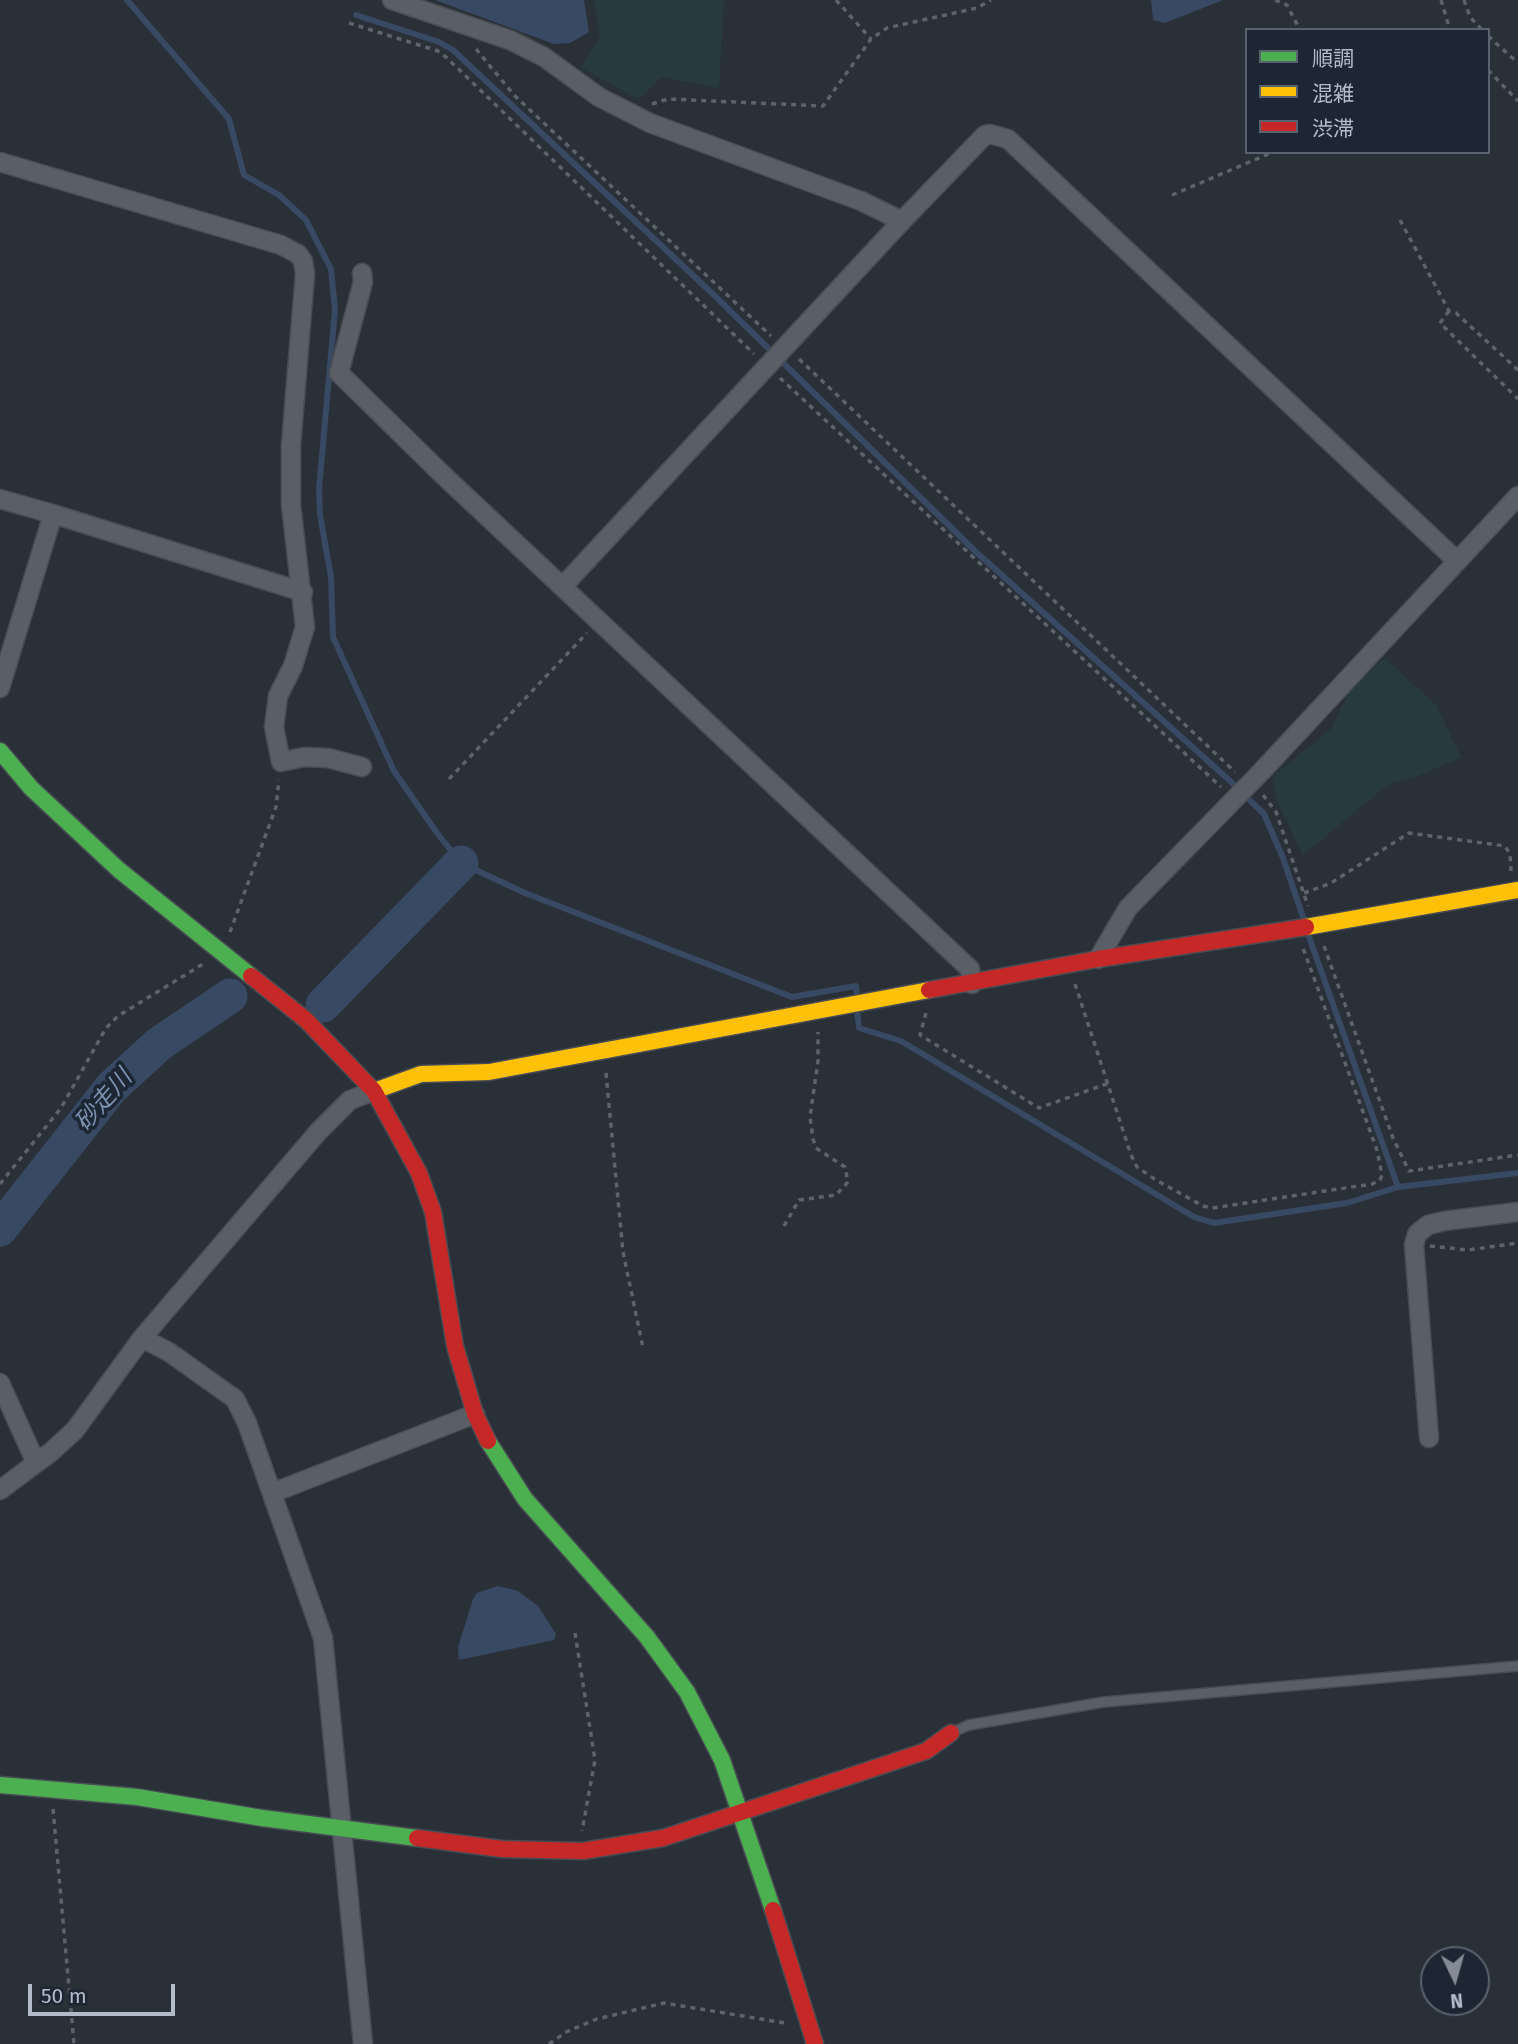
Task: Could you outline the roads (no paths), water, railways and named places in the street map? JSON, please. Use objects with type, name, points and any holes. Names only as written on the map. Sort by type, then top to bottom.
[{"type":"street","points":[[392,0],[510,40],[544,57],[599,97],[669,130],[861,201],[902,220]]},
{"type":"street","points":[[563,586],[902,220],[985,135],[1008,138],[1456,560]]},
{"type":"street","points":[[0,162],[281,245],[298,254],[305,274],[291,445],[291,505],[305,627],[293,666],[274,711],[281,762],[304,757],[328,758],[362,767]]},
{"type":"street","points":[[362,273],[363,282],[332,373],[970,969],[972,984]]},
{"type":"street","points":[[1098,959],[1128,908],[1518,496]]},
{"type":"street","points":[[0,499],[303,592]]},
{"type":"street","points":[[0,688],[52,514]]},
{"type":"street","points":[[0,751],[30,788],[119,870],[306,1020],[374,1091],[400,1133],[419,1173],[433,1212],[454,1346],[475,1414],[491,1447],[525,1499],[647,1637],[687,1692],[722,1760],[742,1812],[815,2044]]},
{"type":"street","points":[[0,1490],[75,1430],[142,1338],[318,1132],[350,1100],[421,1074],[489,1072],[1098,959],[1307,927],[1516,890]]},
{"type":"street","points":[[1429,1438],[1414,1245],[1417,1234],[1428,1226],[1518,1212]]},
{"type":"street","points":[[142,1338],[180,1359],[234,1399],[247,1423],[323,1639],[363,2044]]},
{"type":"street","points":[[0,1383],[36,1463]]},
{"type":"street","points":[[272,1493],[475,1414]]},
{"type":"street","points":[[0,1785],[124,1795],[262,1818],[502,1849],[583,1851],[663,1838],[926,1751],[951,1733]]},
{"type":"lane","points":[[951,1733],[969,1725],[1104,1702],[1518,1666]]},
{"type":"water","points":[[435,0],[584,0],[589,32],[570,43],[554,44]]},
{"type":"water","points":[[1151,0],[1223,0],[1165,23],[1153,20]]},
{"type":"water","points":[[498,1586],[518,1591],[538,1606],[556,1634],[554,1640],[459,1660],[458,1647],[473,1599],[477,1593]]},
{"type":"waterway","points":[[127,0],[229,119],[244,175],[279,195],[306,220],[331,269],[335,310],[319,489],[320,515],[331,577],[333,637],[394,771],[437,833],[461,863],[525,893],[792,997],[856,986],[857,998]]},
{"type":"waterway","points":[[356,15],[439,42],[453,50],[715,296],[974,550],[1229,780],[1264,814],[1283,858],[1305,923]]},
{"type":"waterway","name":"砂走川","points":[[323,1005],[461,863]]},
{"type":"waterway","points":[[1308,934],[1398,1187]]},
{"type":"waterway","name":"砂走川","points":[[0,1229],[112,1087],[159,1044],[230,996]]},
{"type":"waterway","points":[[857,1009],[859,1028],[901,1041],[1194,1217],[1214,1223],[1347,1203],[1398,1187],[1518,1173]]}]
